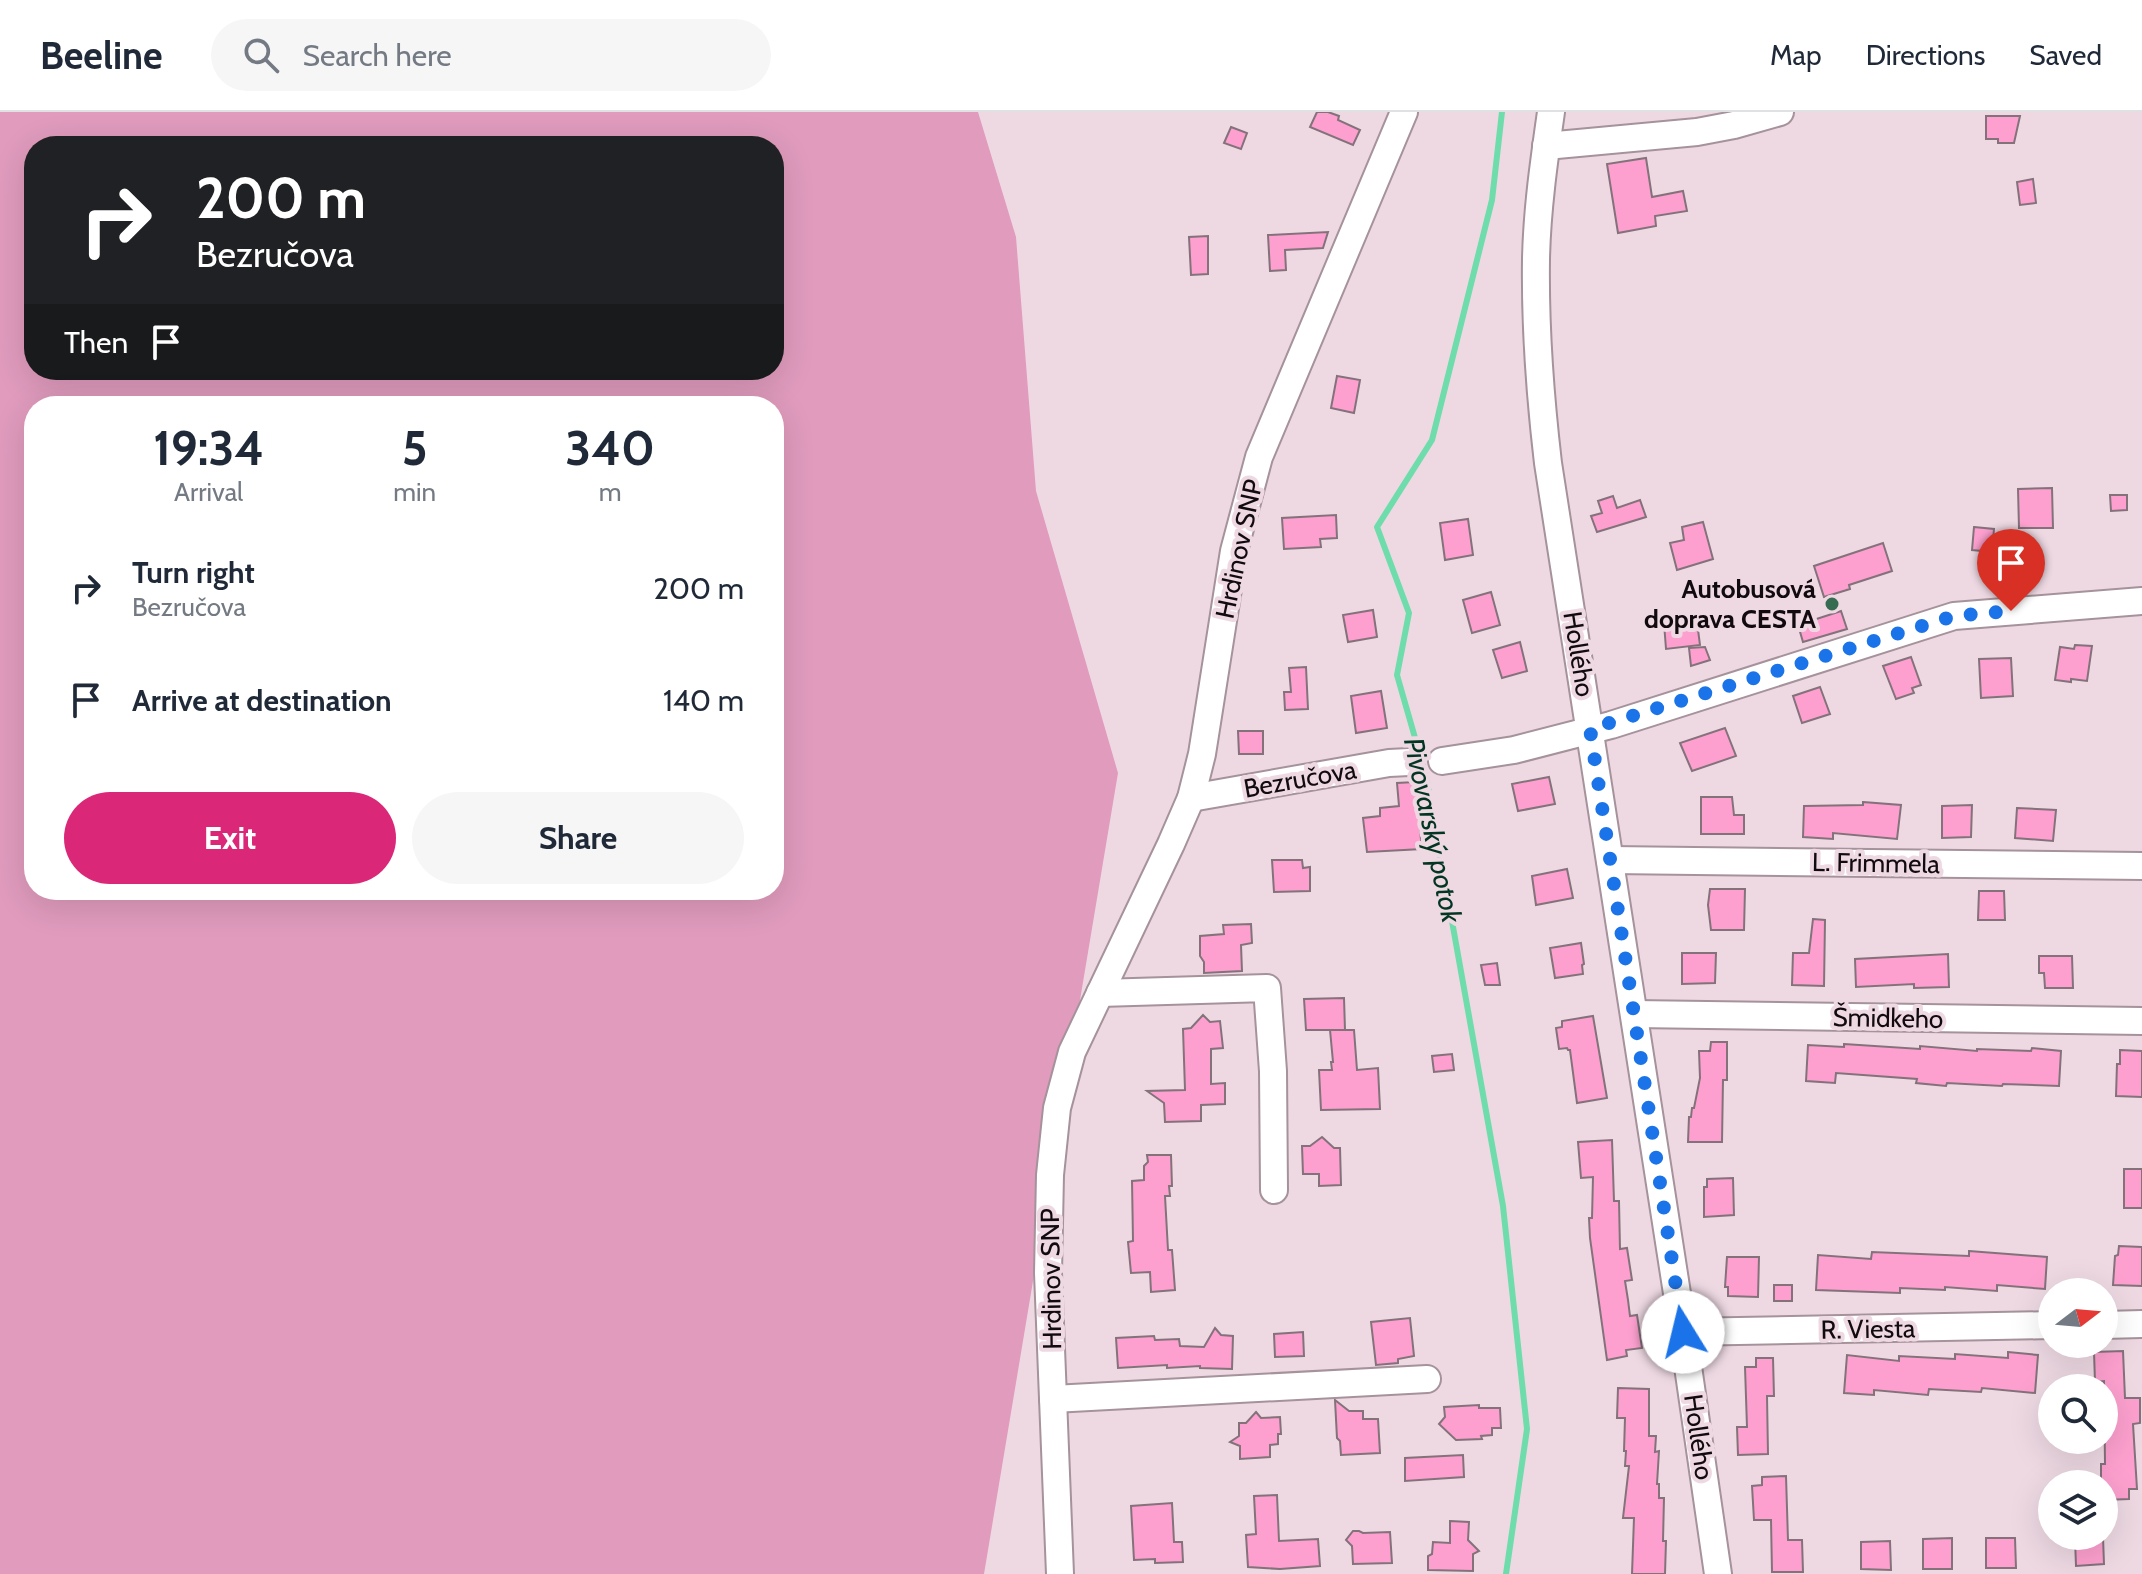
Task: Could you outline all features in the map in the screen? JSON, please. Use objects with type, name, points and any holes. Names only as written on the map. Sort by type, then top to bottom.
[{"type":"street","name":"Hrdinov SNP","points":[[1060,1574],[1048,1273],[1050,1175],[1057,1108],[1072,1052],[1191,798],[1202,754],[1234,551],[1259,457],[1404,112]]},
{"type":"street","name":"Hollého","points":[[1551,112],[1536,257],[1540,391],[1548,463],[1718,1574]]},
{"type":"street","points":[[1546,146],[1697,132],[1780,112]]},
{"type":"street","points":[[1442,761],[1514,750],[1590,729],[1954,616],[2142,601]]},
{"type":"street","name":"Bezručova","points":[[1191,798],[1409,762]]},
{"type":"street","name":"L. Frimmela","points":[[1610,860],[2142,866]]},
{"type":"street","points":[[1100,993],[1267,988],[1273,1071],[1274,1190]]},
{"type":"street","name":"Šmidkeho","points":[[1634,1014],[2142,1021]]},
{"type":"street","points":[[2118,1325],[2142,1324]]},
{"type":"street","name":"R. Viesta","points":[[1683,1332],[2038,1325]]},
{"type":"street","points":[[1053,1399],[1427,1379]]},
{"type":"shaded area","points":[[0,112],[978,112],[1016,237],[1036,491],[1118,773],[984,1574],[0,1574]]},
{"type":"building","points":[[1317,112],[1339,116],[1338,120],[1360,130],[1353,145],[1310,127]]},
{"type":"building","points":[[1986,116],[2020,116],[2014,143],[1986,139]]},
{"type":"building","points":[[1231,127],[1247,133],[1241,149],[1224,143]]},
{"type":"building","points":[[1646,158],[1652,197],[1683,191],[1687,211],[1655,216],[1656,226],[1618,233],[1607,164]]},
{"type":"building","points":[[2033,179],[2036,203],[2020,205],[2017,182]]},
{"type":"building","points":[[1328,232],[1323,248],[1285,250],[1286,270],[1270,271],[1268,235]]},
{"type":"building","points":[[1208,236],[1208,274],[1191,275],[1189,237]]},
{"type":"building","points":[[1337,376],[1360,380],[1354,413],[1331,408]]},
{"type":"building","points":[[2052,488],[2053,528],[2019,528],[2018,489]]},
{"type":"building","points":[[2110,495],[2127,495],[2127,510],[2111,511]]},
{"type":"building","points":[[1613,496],[1617,508],[1640,500],[1646,517],[1597,532],[1591,516],[1602,513],[1598,501]]},
{"type":"building","points":[[1336,515],[1337,538],[1320,539],[1321,547],[1284,549],[1282,518]]},
{"type":"building","points":[[1468,519],[1473,555],[1445,560],[1440,523]]},
{"type":"building","points":[[1703,522],[1713,559],[1677,570],[1670,543],[1684,540],[1682,527]]},
{"type":"building","points":[[1974,527],[1994,529],[1992,552],[1972,550]]},
{"type":"building","points":[[1883,543],[1892,571],[1824,597],[1814,566]]},
{"type":"building","points":[[1491,592],[1500,625],[1472,633],[1463,600]]},
{"type":"building","points":[[1373,610],[1377,637],[1348,642],[1343,615]]},
{"type":"building","points":[[1841,611],[1847,629],[1803,642],[1798,625]]},
{"type":"building","points":[[1697,622],[1700,645],[1666,649],[1664,623]]},
{"type":"building","points":[[1520,642],[1527,671],[1502,678],[1493,650]]},
{"type":"building","points":[[2075,645],[2092,646],[2087,681],[2055,680],[2060,647],[2074,649]]},
{"type":"building","points":[[1705,647],[1710,660],[1691,666],[1689,648]]},
{"type":"building","points":[[1911,657],[1921,685],[1912,688],[1914,693],[1896,699],[1883,666]]},
{"type":"building","points":[[2011,658],[2013,696],[1981,698],[1979,659]]},
{"type":"building","points":[[1306,667],[1308,709],[1285,710],[1284,692],[1291,692],[1289,668]]},
{"type":"building","points":[[1820,687],[1830,714],[1802,723],[1793,696]]},
{"type":"building","points":[[1381,691],[1387,728],[1356,733],[1351,696]]},
{"type":"building","points":[[1725,728],[1736,756],[1692,771],[1680,743]]},
{"type":"building","points":[[1238,731],[1263,731],[1263,754],[1239,754]]},
{"type":"building","points":[[1549,777],[1555,804],[1518,811],[1512,784]]},
{"type":"building","points":[[1415,782],[1422,849],[1367,852],[1363,818],[1380,816],[1380,808],[1399,806],[1397,783]]},
{"type":"building","points":[[1701,797],[1732,797],[1734,815],[1744,815],[1744,834],[1701,834]]},
{"type":"building","points":[[1863,802],[1901,805],[1897,839],[1833,833],[1833,839],[1803,837],[1804,806],[1863,805]]},
{"type":"building","points":[[1972,805],[1971,837],[1942,838],[1942,806]]},
{"type":"building","points":[[2017,808],[2056,810],[2053,841],[2015,838]]},
{"type":"building","points":[[1272,860],[1302,860],[1303,868],[1310,867],[1310,891],[1274,892]]},
{"type":"building","points":[[1567,869],[1573,898],[1536,905],[1532,876]]},
{"type":"building","points":[[1710,889],[1745,889],[1744,930],[1711,930]]},
{"type":"building","points":[[1979,891],[2004,891],[2005,920],[1978,920]]},
{"type":"building","points":[[1813,919],[1825,920],[1824,986],[1792,985],[1793,953],[1809,953]]},
{"type":"building","points":[[1251,924],[1252,943],[1241,945],[1242,971],[1204,973],[1200,936],[1224,934],[1223,925]]},
{"type":"building","points":[[1581,943],[1583,974],[1555,978],[1550,948]]},
{"type":"building","points":[[1682,953],[1716,953],[1715,983],[1682,984]]},
{"type":"building","points":[[1948,954],[1949,987],[1914,988],[1914,984],[1856,987],[1855,959]]},
{"type":"building","points":[[2039,956],[2072,956],[2073,988],[2045,988],[2044,973],[2039,973]]},
{"type":"building","points":[[1497,963],[1500,985],[1485,985],[1481,965]]},
{"type":"building","points":[[1344,998],[1345,1030],[1354,1030],[1357,1070],[1378,1068],[1380,1109],[1321,1110],[1319,1070],[1332,1070],[1333,1062],[1330,1030],[1306,1030],[1304,999]]},
{"type":"building","points":[[1203,1015],[1210,1022],[1220,1021],[1223,1048],[1211,1049],[1211,1084],[1225,1083],[1225,1104],[1201,1105],[1201,1121],[1165,1122],[1164,1103],[1147,1091],[1185,1090],[1183,1029],[1191,1028]]},
{"type":"building","points":[[1593,1016],[1607,1098],[1577,1103],[1570,1050],[1559,1049],[1556,1028],[1562,1027],[1562,1021]]},
{"type":"building","points":[[1711,1042],[1727,1042],[1722,1142],[1688,1142],[1689,1117],[1700,1078],[1699,1051],[1710,1051]]},
{"type":"building","points":[[1844,1044],[1977,1051],[2031,1051],[2032,1048],[2061,1051],[2059,1086],[1947,1083],[1946,1086],[1916,1083],[1917,1079],[1836,1073],[1835,1083],[1806,1081],[1808,1045],[1844,1047]]},
{"type":"building","points":[[2120,1050],[2142,1051],[2142,1097],[2116,1096]]},
{"type":"building","points":[[1452,1054],[1454,1070],[1434,1072],[1432,1056]]},
{"type":"building","points":[[1322,1137],[1334,1148],[1340,1148],[1341,1185],[1319,1186],[1319,1174],[1303,1174],[1302,1146],[1310,1146]]},
{"type":"building","points":[[1612,1140],[1614,1201],[1619,1201],[1620,1249],[1627,1248],[1632,1280],[1625,1281],[1630,1316],[1637,1315],[1642,1348],[1626,1350],[1627,1356],[1607,1360],[1590,1238],[1593,1177],[1581,1178],[1578,1142]]},
{"type":"building","points":[[1147,1155],[1171,1155],[1172,1186],[1169,1186],[1170,1196],[1165,1196],[1168,1250],[1172,1250],[1175,1290],[1151,1292],[1150,1272],[1131,1273],[1128,1242],[1133,1241],[1132,1181],[1144,1180]]},
{"type":"building","points":[[2124,1169],[2142,1169],[2142,1208],[2124,1208]]},
{"type":"building","points":[[1733,1178],[1734,1215],[1704,1217],[1707,1179]]},
{"type":"building","points":[[2119,1246],[2142,1247],[2142,1286],[2118,1285],[2118,1278],[2113,1278],[2115,1256],[2118,1255]]},
{"type":"building","points":[[1969,1251],[2047,1257],[2046,1278],[2038,1278],[2038,1288],[1997,1285],[1997,1291],[1945,1287],[1945,1290],[1900,1288],[1900,1293],[1816,1290],[1818,1255],[1871,1259],[1872,1252],[1969,1256]]},
{"type":"building","points":[[1727,1257],[1759,1257],[1758,1297],[1728,1296],[1728,1287],[1725,1287]]},
{"type":"building","points":[[1774,1285],[1792,1285],[1792,1301],[1774,1301]]},
{"type":"building","points":[[1410,1318],[1414,1356],[1398,1359],[1398,1363],[1376,1365],[1371,1322]]},
{"type":"building","points":[[1215,1328],[1221,1335],[1233,1336],[1232,1369],[1200,1366],[1167,1368],[1167,1365],[1118,1368],[1116,1338],[1154,1336],[1155,1340],[1179,1339],[1180,1346],[1204,1347]]},
{"type":"building","points":[[1303,1332],[1304,1356],[1275,1357],[1274,1334]]},
{"type":"building","points":[[2118,1351],[2123,1351],[2125,1398],[2140,1398],[2140,1423],[2133,1424],[2137,1489],[2129,1489],[2129,1499],[2118,1499],[2118,1470],[2101,1470],[2101,1464],[2105,1464],[2105,1454],[2118,1454],[2118,1374],[2095,1374],[2094,1358],[2118,1358]]},
{"type":"building","points":[[2008,1352],[2038,1355],[2035,1393],[1982,1388],[1981,1392],[1929,1389],[1928,1395],[1874,1390],[1874,1395],[1844,1393],[1847,1355],[1899,1361],[1899,1356],[1955,1359],[1955,1354],[2008,1358]]},
{"type":"building","points":[[1756,1358],[1773,1358],[1774,1396],[1767,1396],[1768,1454],[1738,1455],[1737,1427],[1747,1427],[1745,1367],[1756,1367]]},
{"type":"building","points":[[1618,1388],[1649,1389],[1649,1436],[1656,1436],[1655,1452],[1659,1451],[1657,1484],[1659,1498],[1664,1498],[1665,1574],[1632,1574],[1634,1518],[1623,1518],[1629,1466],[1625,1466],[1625,1418],[1617,1418]]},
{"type":"building","points":[[1335,1400],[1349,1411],[1363,1411],[1363,1419],[1378,1419],[1380,1453],[1341,1455]]},
{"type":"building","points":[[1479,1405],[1479,1408],[1500,1408],[1501,1428],[1492,1428],[1492,1435],[1481,1436],[1482,1439],[1456,1440],[1439,1424],[1445,1417],[1444,1407]]},
{"type":"building","points":[[1256,1412],[1261,1418],[1280,1417],[1278,1444],[1270,1445],[1270,1457],[1240,1459],[1240,1446],[1230,1442],[1239,1436],[1239,1423],[1246,1423]]},
{"type":"building","points":[[1463,1455],[1464,1477],[1405,1481],[1405,1458]]},
{"type":"building","points":[[1786,1476],[1788,1540],[1802,1540],[1803,1572],[1772,1572],[1771,1520],[1754,1520],[1752,1486],[1762,1485],[1762,1477]]},
{"type":"building","points":[[1277,1495],[1279,1541],[1318,1539],[1320,1566],[1280,1569],[1248,1567],[1246,1535],[1256,1534],[1254,1496]]},
{"type":"building","points":[[1172,1503],[1174,1542],[1182,1542],[1183,1562],[1134,1560],[1131,1506]]},
{"type":"building","points":[[1450,1521],[1469,1522],[1468,1540],[1479,1551],[1473,1554],[1473,1571],[1428,1570],[1428,1556],[1432,1554],[1433,1542],[1450,1543]]},
{"type":"building","points":[[1353,1531],[1390,1532],[1392,1563],[1353,1564],[1352,1546],[1346,1540]]},
{"type":"building","points":[[1952,1538],[1952,1569],[1923,1569],[1923,1539]]},
{"type":"building","points":[[1986,1538],[2015,1538],[2016,1568],[1986,1568]]},
{"type":"building","points":[[1890,1541],[1891,1570],[1861,1569],[1861,1542]]},
{"type":"building","points":[[2075,1550],[2103,1550],[2104,1564],[2076,1566]]},
{"type":"waterway","name":"Pivovarský potok","points":[[1502,112],[1492,200],[1432,440],[1377,527],[1409,613],[1397,675],[1426,776],[1503,1206],[1527,1429],[1506,1574]]},
{"type":"place","name":"Autobusová doprava CESTA","points":[[1832,604]]},
{"type":"route","points":[[1683,1332],[1590,729],[1611,725],[1954,616],[2011,611]]}]
